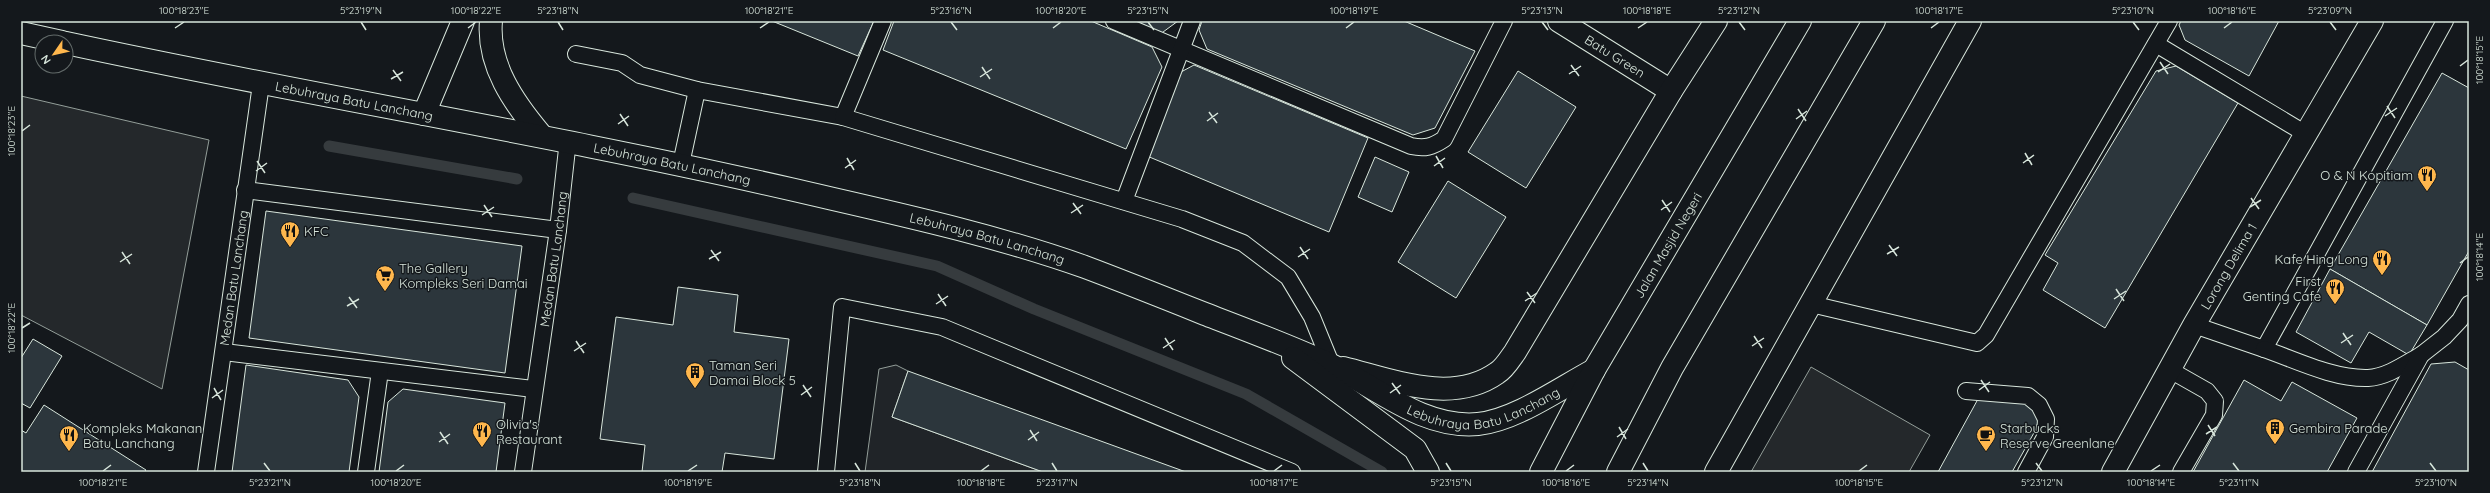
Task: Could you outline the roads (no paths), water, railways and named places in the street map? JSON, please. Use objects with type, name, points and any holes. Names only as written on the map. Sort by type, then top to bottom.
[{"type":"main road","points":[[424,114],[463,21]]},
{"type":"main road","points":[[491,21],[490,33],[501,78],[517,107],[541,135]]},
{"type":"main road","name":"Batu Green","points":[[1558,21],[1671,91]]},
{"type":"main road","points":[[1332,366],[1412,385],[1443,390],[1472,387],[1498,373],[1515,352],[1671,91],[1716,21]]},
{"type":"main road","name":"Jalan Masjid Negeri","points":[[1541,472],[1594,370],[1800,21]]},
{"type":"main road","points":[[1618,472],[1672,368],[1874,21]]},
{"type":"main road","points":[[1716,472],[1970,21]]},
{"type":"main road","name":"Lorong Delima 1","points":[[2113,472],[2194,325],[2372,21]]},
{"type":"main road","points":[[21,33],[34,36]]},
{"type":"main road","name":"Lebuhraya Batu Lanchang","points":[[74,45],[261,84],[568,140],[681,164],[977,233],[1085,267],[1264,337],[1332,366],[1420,414],[1441,421],[1463,424],[1482,424],[1512,414],[1594,370]]},
{"type":"main road","name":"Lebuhraya Batu Lanchang","points":[[1264,337],[1415,449],[1428,472]]},
{"type":"lane","points":[[843,117],[884,21]]},
{"type":"lane","points":[[1114,21],[1411,146],[1424,148],[1434,146],[1444,139],[1504,21]]},
{"type":"lane","points":[[1124,201],[1192,21]]},
{"type":"lane","points":[[1811,304],[1978,343],[1986,335],[2169,21]]},
{"type":"lane","points":[[2264,349],[2446,21]]},
{"type":"lane","points":[[2156,44],[2306,134]]},
{"type":"lane","points":[[576,54],[622,63],[640,75],[697,90],[843,117],[1182,219],[1243,243],[1288,277],[1312,317],[1332,366]]},
{"type":"lane","name":"Medan Batu Lanchang","points":[[206,472],[261,84]]},
{"type":"lane","points":[[681,164],[697,90]]},
{"type":"lane","name":"Medan Batu Lanchang","points":[[523,472],[533,389],[558,230],[568,140]]},
{"type":"lane","points":[[245,190],[558,230]]},
{"type":"lane","points":[[2194,325],[2337,374],[2368,378],[2390,372],[2421,355],[2444,337],[2460,320],[2469,304]]},
{"type":"lane","points":[[826,472],[842,307],[942,327],[1292,472]]},
{"type":"lane","points":[[224,352],[533,389]]},
{"type":"lane","points":[[2356,472],[2421,355]]},
{"type":"lane","points":[[2170,370],[2207,391],[2215,402],[2214,415],[2182,472]]},
{"type":"lane","points":[[366,472],[380,371]]},
{"type":"lane","points":[[1966,391],[2028,396],[2039,405],[2046,419],[2045,437],[2026,472]]},
{"type":"waterway","points":[[329,146],[517,179]]},
{"type":"waterway","points":[[633,198],[937,266],[1034,309],[1246,394],[1382,472]]},
{"type":"place","name":"O & N Kopitiam","points":[[2427,192]]},
{"type":"place","name":"KFC","points":[[290,248]]},
{"type":"place","name":"Kafe Hing Long","points":[[2382,276]]},
{"type":"place","name":"The Gallery Kompleks Seri Damai","points":[[385,292]]},
{"type":"place","name":"First Genting Cafe","points":[[2335,305]]},
{"type":"place","name":"Taman Seri Damai Block 5","points":[[695,389]]},
{"type":"place","name":"Gembira Parade","points":[[2275,445]]},
{"type":"place","name":"Olivia's Restaurant","points":[[482,448]]},
{"type":"place","name":"Kompleks Makanan Batu Lanchang","points":[[69,452]]},
{"type":"place","name":"Starbucks Reserve Greenlane","points":[[1986,452]]}]
